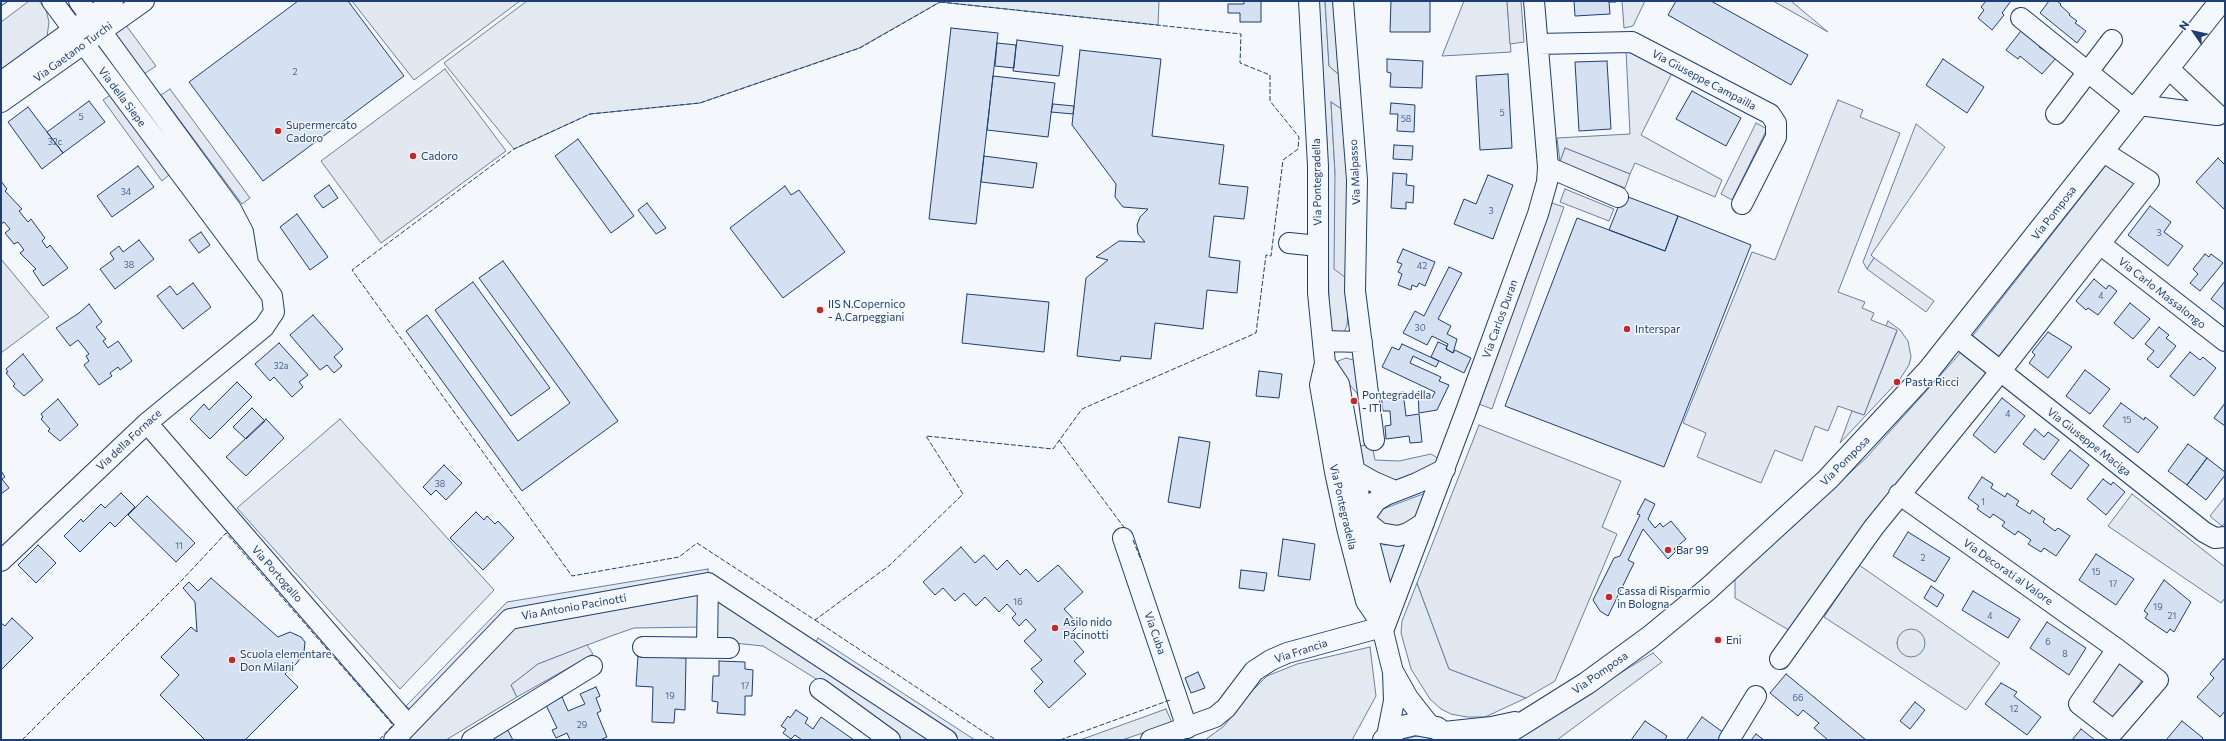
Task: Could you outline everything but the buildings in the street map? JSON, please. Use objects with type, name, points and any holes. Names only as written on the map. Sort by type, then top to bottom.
[{"type":"main road","name":"Via Pomposa","points":[[1496,740],[1587,683],[1650,637],[1696,600],[1760,543],[1866,440],[1929,370],[2221,1]]},
{"type":"main road","name":"Via Pomposa","points":[[1385,738],[1406,725],[1416,724],[1442,733],[1492,728],[1535,716]]},
{"type":"street","name":"Via della Siepe","points":[[52,1],[192,191],[272,296],[274,312],[264,327]]},
{"type":"street","name":"Via della Siepe","points":[[79,1],[231,209],[244,232],[248,265]]},
{"type":"street","name":"Via Gaetano Turchi","points":[[96,24],[114,1]]},
{"type":"street","name":"Via Gaetano Turchi","points":[[2,94],[96,24],[144,1]]},
{"type":"street","name":"Via Pontegradella","points":[[1309,1],[1318,166],[1318,293],[1325,363],[1320,385],[1354,520],[1366,601],[1382,627],[1393,672],[1394,702],[1385,738]]},
{"type":"street","name":"Via Malpasso","points":[[1344,1],[1357,180],[1355,291],[1374,440]]},
{"type":"street","name":"Via Carlos Duran","points":[[1382,627],[1445,469],[1538,214],[1547,182],[1548,167],[1534,1]]},
{"type":"street","points":[[2021,18],[2088,71],[2137,107],[2221,117]]},
{"type":"street","points":[[2056,114],[2112,40]]},
{"type":"street","name":"Via Giuseppe Campailla","points":[[1538,44],[1632,42],[1770,114],[1776,123],[1776,137],[1742,204]]},
{"type":"street","points":[[2168,68],[2221,117]]},
{"type":"street","points":[[1780,659],[1899,494],[2000,372],[2149,181],[2102,151]]},
{"type":"street","points":[[1548,167],[1618,197]]},
{"type":"street","points":[[192,191],[209,179]]},
{"type":"street","points":[[215,221],[231,209]]},
{"type":"street","points":[[1288,243],[1318,246]]},
{"type":"street","name":"Via Carlo Massalongo","points":[[2100,244],[2225,341]]},
{"type":"street","name":"Via della Fornace","points":[[1,561],[147,423],[264,327]]},
{"type":"street","name":"Via Giuseppe Maciga","points":[[1956,336],[2204,532],[2215,538],[2225,537]]},
{"type":"street","points":[[1323,341],[1362,342]]},
{"type":"street","name":"Via Pontegradella","points":[[1325,363],[1339,384],[1353,470],[1354,520]]},
{"type":"street","name":"Via Portogallo","points":[[147,423],[408,725]]},
{"type":"street","points":[[1424,523],[1408,534],[1398,536],[1380,533],[1354,520],[1376,501],[1445,469]]},
{"type":"street","points":[[1353,470],[1372,481],[1395,491]]},
{"type":"street","name":"Via Decorati al Valore","points":[[1899,494],[2117,649]]},
{"type":"street","name":"Via Cuba","points":[[1123,538],[1187,728]]},
{"type":"street","points":[[707,647],[708,582]]},
{"type":"street","points":[[708,582],[947,740]]},
{"type":"street","name":"Via Antonio Pacinotti","points":[[394,740],[510,618],[708,582]]},
{"type":"street","name":"Via Francia","points":[[1151,740],[1209,720],[1221,713],[1254,671],[1271,660],[1287,653],[1382,627]]},
{"type":"street","points":[[643,647],[729,648]]},
{"type":"street","points":[[472,740],[592,666]]},
{"type":"street","name":"Via Pontegradella","points":[[1393,672],[1408,698],[1442,733]]},
{"type":"street","points":[[838,702],[854,679]]},
{"type":"street","points":[[820,689],[890,740]]},
{"type":"street","points":[[1729,740],[1756,696]]},
{"type":"shaded area","points":[[29,1],[39,1],[46,10],[49,22],[47,37],[1,76],[1,22]]},
{"type":"shaded area","points":[[352,1],[520,1],[414,80]]},
{"type":"shaded area","points":[[527,1],[1159,1],[1158,25],[940,2],[859,48],[700,103],[590,114],[514,149],[444,63]]},
{"type":"shaded area","points":[[1318,1],[1325,1],[1329,66],[1344,79],[1346,112],[1331,102],[1335,173],[1350,281],[1347,325],[1343,335],[1332,335],[1329,311],[1327,144]]},
{"type":"shaded area","points":[[1325,1],[1338,1],[1344,79],[1329,66]]},
{"type":"shaded area","points":[[1464,1],[1507,1],[1511,52],[1442,56]]},
{"type":"shaded area","points":[[1507,1],[1521,1],[1524,42],[1510,44]]},
{"type":"shaded area","points":[[1622,1],[1645,1],[1633,26],[1624,28]]},
{"type":"shaded area","points":[[1773,1],[1791,1],[1828,32]]},
{"type":"shaded area","points":[[125,24],[156,66],[144,74],[113,32]]},
{"type":"shaded area","points":[[1626,50],[1672,73],[1641,135],[1722,180],[1715,197],[1635,163],[1630,174],[1565,148],[1560,162],[1557,138],[1630,134]]},
{"type":"shaded area","name":"Cadoro","points":[[445,69],[506,151],[381,243],[321,161]]},
{"type":"shaded area","points":[[170,89],[250,198],[242,204],[161,95]]},
{"type":"shaded area","points":[[112,94],[170,174],[162,181],[103,100]]},
{"type":"shaded area","points":[[1838,100],[1863,110],[1860,117],[1900,133],[1838,292],[1865,302],[1862,308],[1874,313],[1871,320],[1897,330],[1864,415],[1838,406],[1828,431],[1815,426],[1802,461],[1775,450],[1761,483],[1697,457],[1706,433],[1683,423],[1752,252],[1775,260]]},
{"type":"shaded area","points":[[1331,102],[1346,112],[1350,281],[1334,269],[1335,173]]},
{"type":"shaded area","points":[[1756,123],[1767,129],[1732,200],[1721,194]]},
{"type":"shaded area","points":[[1916,124],[1945,147],[1871,255],[1874,258],[1867,269],[1863,262]]},
{"type":"shaded area","points":[[1565,148],[1630,174],[1625,188],[1560,162]]},
{"type":"shaded area","points":[[2110,160],[2138,180],[1996,360],[1971,338]]},
{"type":"shaded area","points":[[1565,189],[1614,209],[1609,221],[1560,202]]},
{"type":"shaded area","points":[[1552,203],[1564,207],[1492,409],[1479,404]]},
{"type":"shaded area","points":[[1874,258],[1934,301],[1926,312],[1867,269]]},
{"type":"shaded area","points":[[1,259],[49,317],[1,353]]},
{"type":"shaded area","points":[[1888,321],[1900,330],[1908,341],[1911,357],[1909,365],[1900,379],[1840,443],[1852,411],[1864,415],[1897,331],[1886,326]]},
{"type":"shaded area","points":[[1964,349],[1990,370],[1792,632],[1735,598],[1735,579],[1866,458]]},
{"type":"shaded area","points":[[1346,358],[1357,361],[1360,397],[1338,371],[1338,361]]},
{"type":"shaded area","points":[[340,419],[494,590],[400,689],[237,508]]},
{"type":"shaded area","points":[[1479,425],[1621,481],[1602,527],[1617,534],[1555,681],[1526,698],[1449,669],[1417,583]]},
{"type":"shaded area","points":[[1372,445],[1375,460],[1399,461],[1431,454],[1439,459],[1427,471],[1407,479],[1389,480],[1360,465],[1356,446]]},
{"type":"shaded area","points":[[1431,491],[1420,517],[1409,526],[1383,532],[1376,515],[1383,509]]},
{"type":"shaded area","points":[[2132,494],[2225,567],[2225,598],[2221,603],[2108,526]]},
{"type":"shaded area","points":[[2225,497],[2225,523],[2222,526],[2210,516]]},
{"type":"shaded area","points":[[1414,538],[1388,594],[1375,539],[1384,545],[1404,543]]},
{"type":"shaded area","points":[[1859,565],[2000,663],[1966,710],[1824,617]]},
{"type":"shaded area","points":[[708,569],[708,579],[510,613],[414,713],[406,706],[507,602]]},
{"type":"shaded area","points":[[1417,583],[1449,669],[1526,698],[1485,717],[1467,717],[1451,714],[1441,709],[1430,699],[1411,669],[1401,633],[1402,621]]},
{"type":"shaded area","points":[[713,591],[940,740],[901,740],[818,680],[763,646],[714,641]]},
{"type":"shaded area","points":[[700,593],[701,627],[634,628],[611,636],[538,664],[511,685],[517,697],[446,740],[401,740],[516,625]]},
{"type":"shaded area","points":[[1911,629],[1921,633],[1925,643],[1921,653],[1911,657],[1901,653],[1897,643],[1901,633]]},
{"type":"shaded area","points":[[818,638],[975,740],[953,740],[813,647]]},
{"type":"shaded area","points":[[587,645],[593,654],[517,697],[511,685],[538,664]]},
{"type":"shaded area","points":[[1370,647],[1376,696],[1352,740],[1205,740],[1224,726],[1250,693],[1267,676],[1297,664]]},
{"type":"shaded area","points":[[1653,653],[1662,662],[1557,740],[1511,740]]},
{"type":"shaded area","points":[[2116,660],[2143,679],[2112,721],[2087,702]]},
{"type":"shaded area","points":[[1166,709],[1172,723],[1122,740],[1080,740]]},
{"type":"shaded area","points":[[1416,736],[1426,737],[1432,740],[1402,740]]},
{"type":"fence","points":[[940,2],[1241,34],[1240,63],[1270,75],[1270,101],[1299,137],[1298,149],[1283,160],[1271,256],[1266,255],[1256,333],[1082,409],[1053,449],[926,436],[963,494],[890,565],[815,620],[697,543],[679,557],[572,576],[352,270],[514,149],[590,114],[700,103],[860,48],[940,2]]},
{"type":"fence","points":[[1059,440],[1126,530]]},
{"type":"fence","points":[[22,740],[182,580],[226,533],[393,725],[379,740]]},
{"type":"fence","points":[[1133,540],[1141,560]]},
{"type":"fence","points":[[815,620],[996,740]]},
{"type":"fence","points":[[1060,740],[1170,700]]},
{"type":"place","name":"Supermercato Cadoro","points":[[278,131]]},
{"type":"place","name":"Cadoro","points":[[413,156]]},
{"type":"place","name":"IIS N.Copernico - A.Carpeggiani","points":[[820,310]]},
{"type":"place","name":"Interspar","points":[[1627,329]]},
{"type":"place","name":"Pasta Ricci","points":[[1897,382]]},
{"type":"place","name":"Pontegradella - ITI","points":[[1354,401]]},
{"type":"place","name":"Bar 99","points":[[1668,550]]},
{"type":"place","name":"Cassa di Risparmio in Bologna","points":[[1609,597]]},
{"type":"place","name":"Asilo nido Pacinotti","points":[[1055,628]]},
{"type":"place","name":"Eni","points":[[1718,640]]},
{"type":"place","name":"Scuola elementare Don Milani","points":[[232,660]]}]
